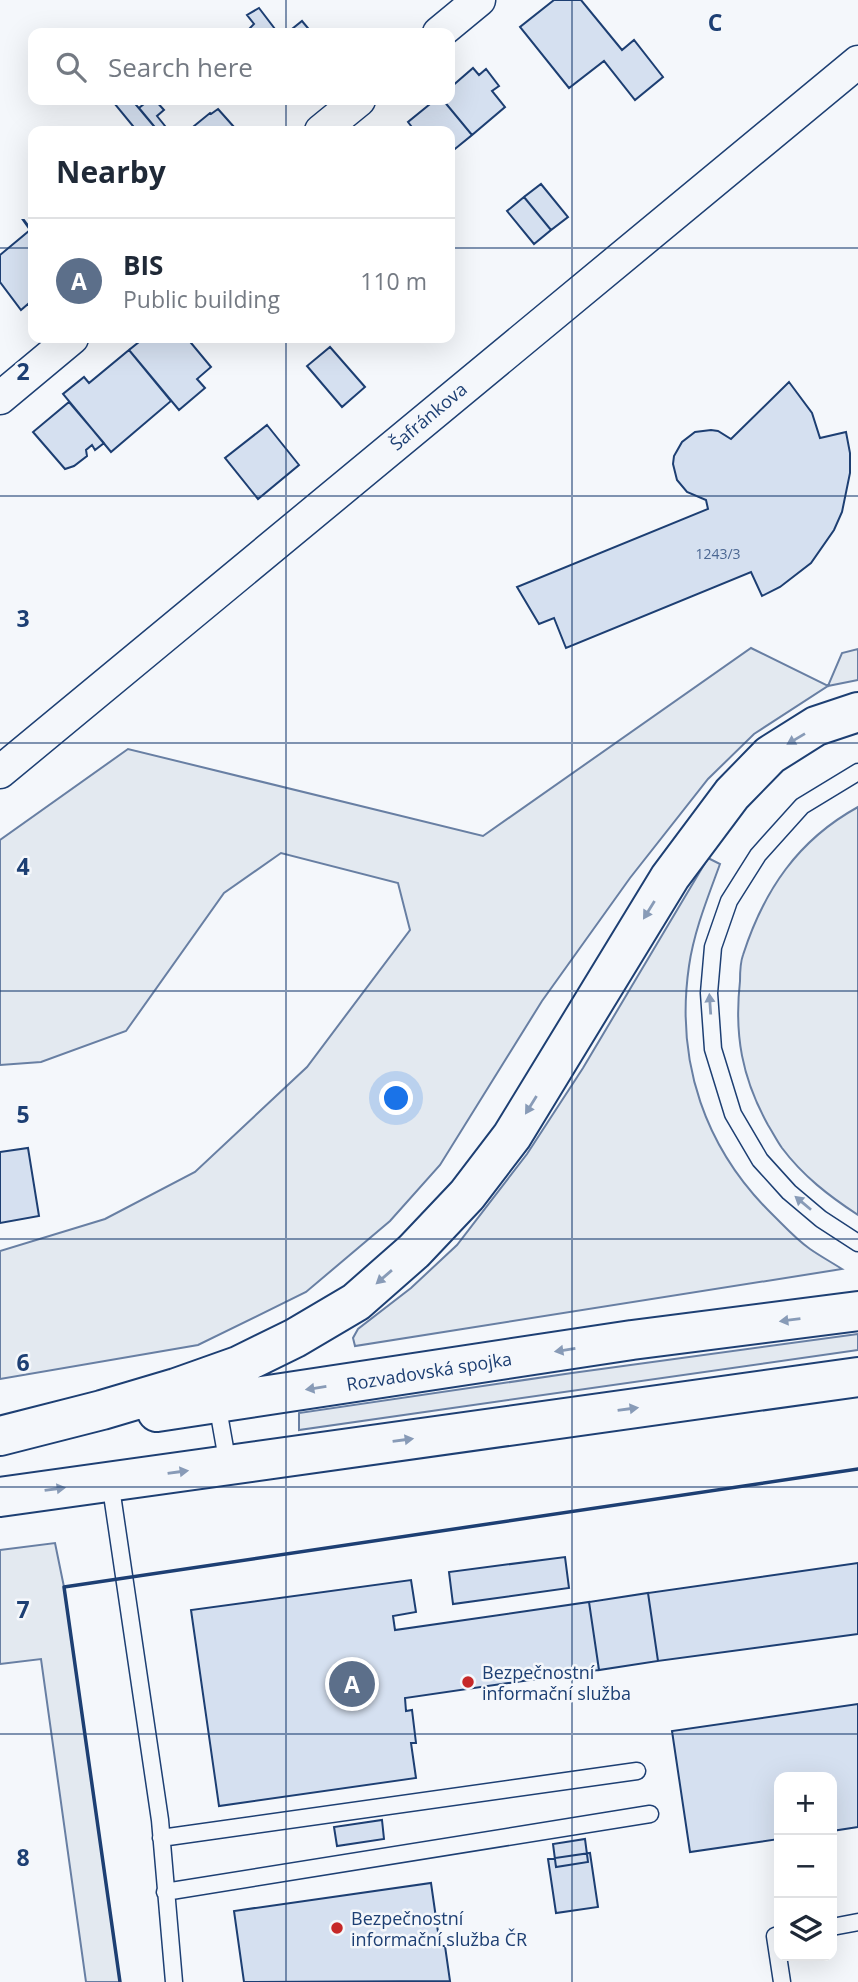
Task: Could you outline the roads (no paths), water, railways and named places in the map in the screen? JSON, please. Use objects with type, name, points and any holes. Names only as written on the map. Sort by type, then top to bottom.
[{"type":"highway","points":[[0,1437],[176,1388],[237,1366],[295,1338],[356,1302],[414,1251],[467,1195],[512,1136],[670,877],[732,794],[769,755],[816,726],[858,712]]},
{"type":"highway","name":"Rozvadovská spojka","points":[[0,1437],[632,1340],[858,1311]]},
{"type":"highway","points":[[1,1493],[110,1482],[858,1377]]},
{"type":"street","points":[[445,28],[479,0]]},
{"type":"street","name":"Šafránkova","points":[[0,772],[858,62]]},
{"type":"street","points":[[327,126],[353,105]]},
{"type":"street","points":[[0,398],[66,343]]},
{"type":"lane","points":[[858,772],[802,806],[758,855],[729,901],[713,947],[709,993],[713,1049],[733,1114],[753,1149],[789,1192],[821,1219],[858,1243]]},
{"type":"lane","points":[[217,1403],[228,1465]]},
{"type":"lane","points":[[110,1482],[161,1838],[174,1982]]},
{"type":"lane","points":[[161,1838],[636,1770]]},
{"type":"lane","points":[[165,1892],[649,1814]]},
{"type":"lane","points":[[837,1926],[858,1922]]},
{"type":"lane","points":[[779,1961],[782,1982]]},
{"type":"place","name":"Bezpečnostní informační služba","points":[[468,1682]]},
{"type":"place","name":"BIS","points":[[352,1684]]},
{"type":"place","name":"Bezpečnostní informační služba ČR","points":[[337,1928]]}]
